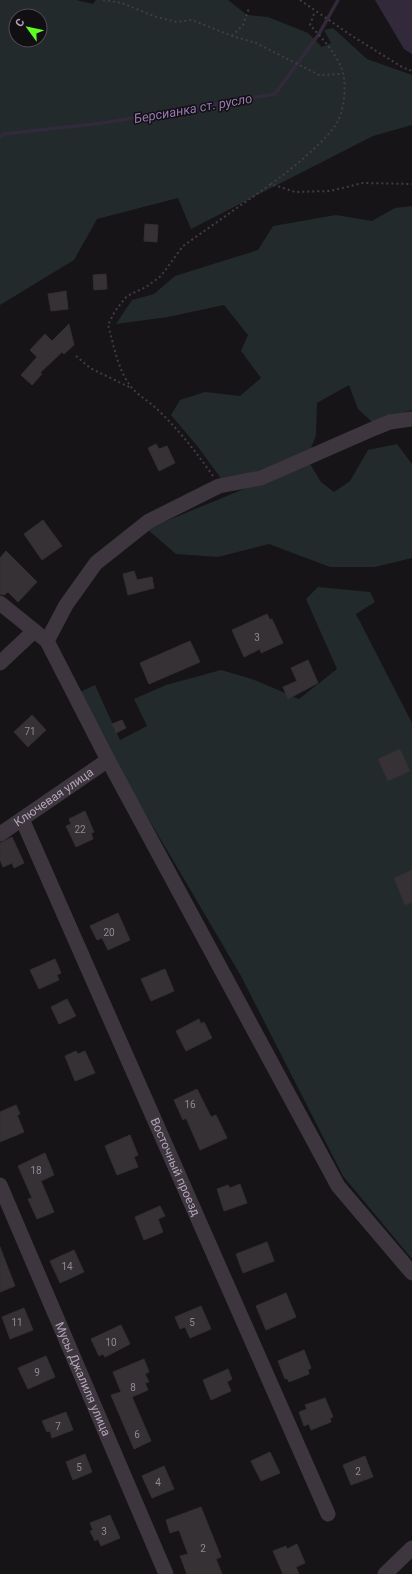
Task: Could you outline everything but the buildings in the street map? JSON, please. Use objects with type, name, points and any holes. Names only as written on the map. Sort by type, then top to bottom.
[{"type":"street","points":[[47,641],[66,605],[96,563],[149,521],[219,486],[261,478],[374,428],[390,422],[412,419]]},
{"type":"street","points":[[0,603],[47,641],[108,760],[338,1186],[412,1273]]},
{"type":"street","points":[[0,663],[34,631]]},
{"type":"street","name":"Ключевая улица","points":[[0,834],[108,760]]},
{"type":"street","name":"Восточный проезд","points":[[22,819],[328,1514]]},
{"type":"street","name":"Мусы Джалиля улица","points":[[0,1185],[166,1574]]},
{"type":"street","points":[[385,1574],[412,1548]]},
{"type":"path","points":[[103,0],[122,3],[156,17],[177,22],[192,20],[232,36],[256,43],[319,75],[342,74]]},
{"type":"path","points":[[300,0],[396,63],[412,71]]},
{"type":"path","points":[[232,36],[243,25],[249,8]]},
{"type":"path","points":[[132,388],[118,362],[108,325],[114,311],[127,296],[146,287],[161,276],[183,246],[291,170],[338,121],[345,90],[341,68],[326,42],[310,25],[315,11]]},
{"type":"path","points":[[271,184],[295,192],[330,191],[363,183],[412,184]]},
{"type":"path","points":[[76,356],[90,368],[132,388],[153,405],[194,449],[219,486]]},
{"type":"shaded area","points":[[0,0],[76,0],[93,4],[96,0],[228,0],[247,15],[268,17],[308,33],[322,47],[331,43],[324,30],[333,28],[367,59],[412,75],[412,125],[373,136],[191,229],[178,198],[97,219],[74,260],[0,305]]},
{"type":"shaded area","points":[[375,0],[412,0],[412,54],[404,49]]},
{"type":"shaded area","points":[[412,206],[412,410],[372,422],[358,409],[349,385],[317,403],[316,435],[310,451],[267,470],[222,480],[198,447],[171,415],[180,400],[205,392],[240,396],[261,378],[241,351],[248,335],[224,305],[168,317],[116,324],[132,300],[154,294],[175,276],[258,250],[273,226],[336,215],[372,221],[395,208]]},
{"type":"shaded area","points":[[397,444],[412,464],[412,558],[375,567],[330,567],[269,544],[218,557],[176,554],[147,529],[309,462],[321,482],[334,492],[350,481],[368,450]]},
{"type":"shaded area","points":[[318,587],[370,592],[375,602],[356,614],[412,723],[412,1259],[343,1176],[241,976],[114,760],[80,692],[95,685],[120,740],[147,726],[134,699],[166,685],[221,670],[252,679],[299,699],[337,669],[306,599]]},
{"type":"waterway","name":"Берсианка ст. русло","points":[[0,137],[4,134],[103,123],[275,94],[319,34],[338,0]]}]
